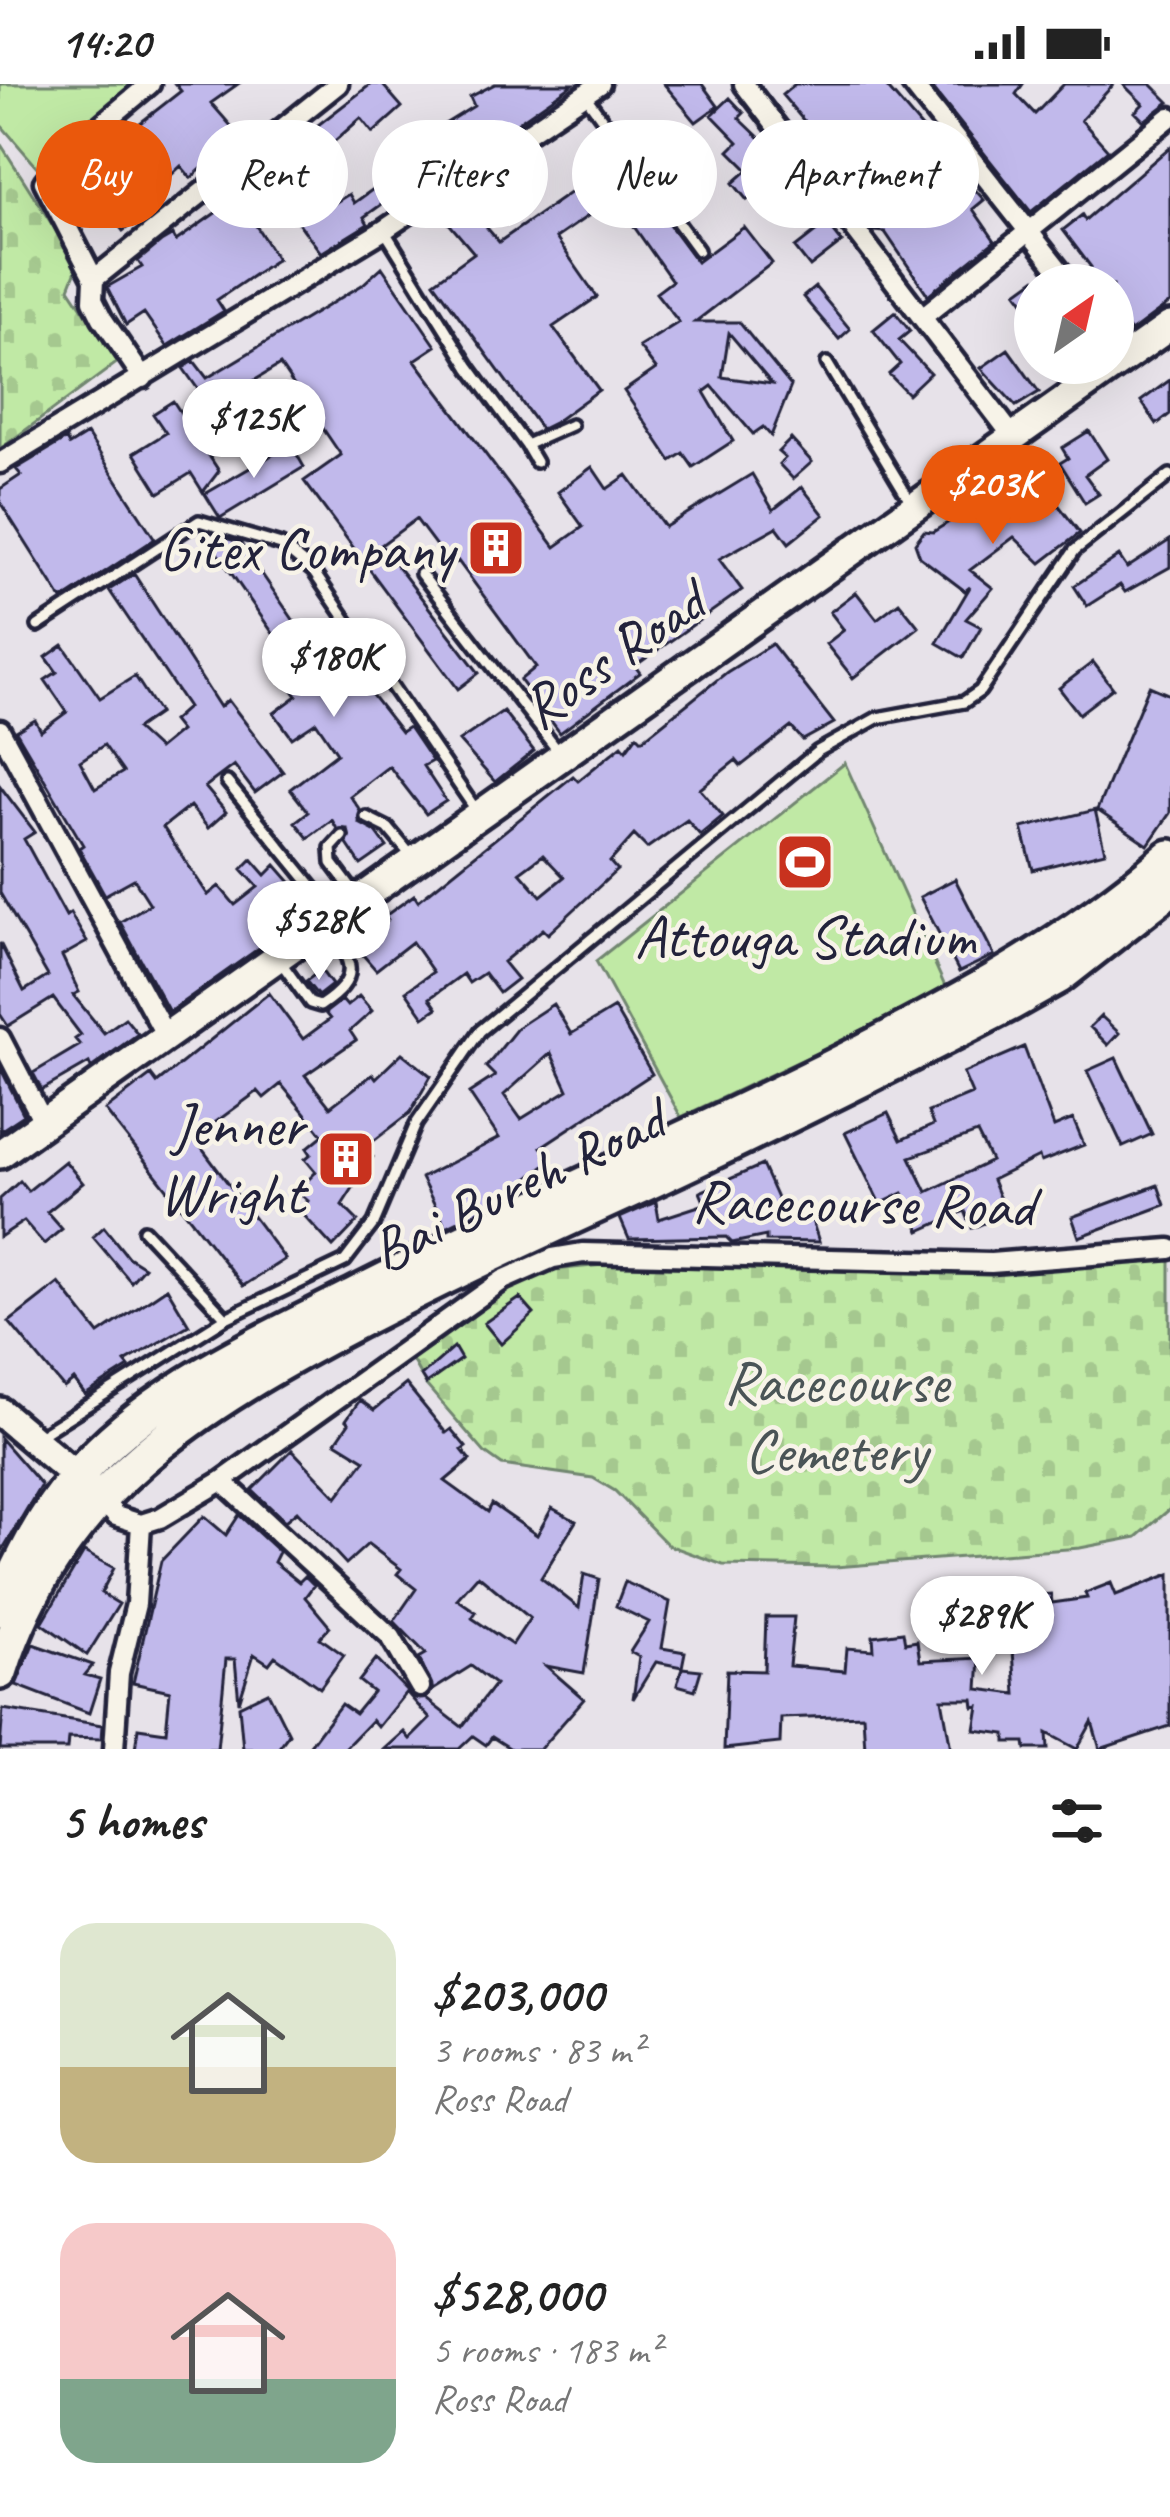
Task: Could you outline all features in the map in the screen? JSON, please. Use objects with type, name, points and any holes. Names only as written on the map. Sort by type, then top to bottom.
[{"type":"highway","points":[[0,1610],[41,1528],[88,1486],[152,1410],[245,1352],[1008,977],[1170,857]]},
{"type":"highway","name":"Bai Bureh Road","points":[[0,1672],[88,1486],[268,1366],[1011,1003],[1098,948],[1170,889]]},
{"type":"main road","name":"Ross Road","points":[[1134,344],[1170,326]]},
{"type":"main road","name":"Ross Road","points":[[0,1154],[1076,384]]},
{"type":"main road","points":[[0,1412],[88,1486]]},
{"type":"street","points":[[142,378],[93,300],[94,279],[44,182],[65,155],[150,84]]},
{"type":"street","points":[[94,279],[338,84]]},
{"type":"street","points":[[744,84],[925,315],[1011,434]]},
{"type":"street","points":[[912,84],[1056,264]]},
{"type":"street","points":[[0,464],[384,230],[592,89]]},
{"type":"street","points":[[925,315],[1170,117]]},
{"type":"street","points":[[0,730],[166,1036]]},
{"type":"street","points":[[0,1038],[43,1121]]},
{"type":"street","name":"Racecourse Road","points":[[141,1524],[222,1481],[503,1280],[553,1258],[636,1252],[991,1263],[1170,1249]]},
{"type":"street","points":[[222,1481],[391,1637],[420,1688]]},
{"type":"street","points":[[88,1486],[116,1516],[141,1524],[136,1604],[119,1673],[114,1749]]},
{"type":"lane","points":[[592,89],[698,250]]},
{"type":"lane","points":[[384,230],[469,367],[536,462]]},
{"type":"lane","points":[[827,363],[912,504]]},
{"type":"lane","points":[[526,445],[571,425]]},
{"type":"lane","points":[[31,1441],[226,1318],[345,1261],[361,1247],[433,1097],[480,1031],[818,751],[877,718],[902,709],[964,702],[980,691],[1075,550],[1170,475]]},
{"type":"lane","points":[[38,626],[199,521],[281,544],[313,571],[478,814]]},
{"type":"lane","points":[[421,574],[562,755]]},
{"type":"lane","points":[[227,782],[340,913]]},
{"type":"lane","points":[[365,818],[388,828],[414,860]]},
{"type":"lane","points":[[278,957],[310,1003],[320,1006],[350,980],[331,848],[342,836]]},
{"type":"lane","points":[[144,1230],[226,1318]]},
{"type":"green space","points":[[0,84],[150,84],[107,120],[36,120],[36,166],[0,124]]},
{"type":"green space","points":[[0,143],[36,199],[36,228],[54,228],[78,265],[69,288],[118,362],[0,449]]},
{"type":"green space","name":"Attouga Stadium","points":[[845,763],[947,991],[681,1117],[596,961]]},
{"type":"green space","name":"Racecourse Cemetery","points":[[1170,1255],[1170,1509],[1137,1537],[1080,1548],[835,1567],[723,1565],[668,1545],[615,1491],[593,1478],[502,1465],[485,1453],[426,1385],[411,1358],[501,1284],[553,1270],[613,1264]]},
{"type":"building","points":[[175,84],[238,84],[211,103],[226,120],[196,120],[196,174],[191,178],[181,166],[172,174],[172,120],[144,120],[181,91]]},
{"type":"building","points":[[371,84],[382,84],[402,107],[388,120],[372,120],[372,132],[361,118],[348,129],[348,120],[324,120]]},
{"type":"building","points":[[495,84],[573,84],[521,120],[451,120],[474,106],[470,97]]},
{"type":"building","points":[[664,84],[702,84],[718,106],[694,120]]},
{"type":"building","points":[[795,84],[884,84],[915,120],[803,120],[782,95]]},
{"type":"building","points":[[929,84],[1023,84],[1016,94],[1035,114],[1064,84],[1114,84],[1081,120],[1108,150],[1031,212],[979,147],[979,120],[958,120]]},
{"type":"building","points":[[1123,84],[1151,84],[1169,102],[1144,121],[1135,112],[1143,104]]},
{"type":"building","points":[[730,98],[744,113],[739,118],[741,163],[729,151],[738,142],[712,115]]},
{"type":"building","points":[[1170,147],[1170,303],[1134,330],[1134,264],[1089,264],[1063,230],[1082,215],[1085,220]]},
{"type":"building","points":[[372,190],[372,211],[364,217],[368,224],[321,253],[302,228],[348,228],[348,195],[354,203]]},
{"type":"building","points":[[572,191],[572,227],[556,238],[597,297],[553,327],[599,390],[541,429],[434,282],[474,253],[453,228],[487,228],[499,242],[519,228],[548,228],[548,208]]},
{"type":"building","points":[[979,218],[995,241],[928,295],[885,232],[872,228],[979,228]]},
{"type":"building","points":[[196,227],[258,228],[277,259],[217,300],[224,311],[167,346],[144,313],[126,325],[107,287],[142,267],[138,261],[161,242],[173,235],[176,241]]},
{"type":"building","points":[[635,228],[672,228],[697,262],[745,228],[772,263],[695,322],[739,322],[791,386],[771,436],[763,427],[753,434],[712,386],[704,392],[733,441],[693,467],[683,453],[671,461],[624,391],[656,369],[639,347],[679,322],[656,293],[672,281]],"holes":[[[729,333],[772,384],[722,377]]]},
{"type":"building","points":[[821,228],[831,228],[842,242],[810,267],[795,248]]},
{"type":"building","points":[[382,267],[436,346],[415,360],[555,547],[583,527],[558,492],[592,467],[607,489],[627,475],[665,527],[752,474],[773,510],[802,487],[824,515],[789,543],[777,527],[719,559],[742,590],[635,666],[640,673],[560,733],[520,680],[536,667],[458,561],[451,566],[416,519],[381,545],[479,673],[458,689],[304,481],[341,455],[313,414],[286,434],[273,417],[301,396],[280,365],[252,382],[268,404],[245,436],[222,423],[183,368],[194,361],[207,378],[362,285]]},
{"type":"building","points":[[815,287],[850,329],[839,339],[803,297]]},
{"type":"building","points":[[895,312],[910,331],[899,340],[930,373],[908,394],[889,374],[900,364],[873,330]]},
{"type":"building","points":[[1008,349],[1014,357],[1014,384],[1033,384],[1039,392],[1016,406],[981,368]]},
{"type":"building","points":[[1170,380],[1170,414],[1157,424],[1141,401]]},
{"type":"building","points":[[173,401],[219,471],[203,492],[191,473],[159,493],[134,453],[166,433],[153,414]]},
{"type":"building","points":[[1089,431],[1107,459],[1085,475],[1099,494],[1085,503],[1060,463],[1068,458],[1062,448]]},
{"type":"building","points":[[87,434],[155,539],[62,600],[0,502],[0,489],[21,475],[16,469],[66,439],[69,445]]},
{"type":"building","points":[[791,439],[812,462],[793,479],[779,464],[785,458],[778,452]]},
{"type":"building","points":[[291,444],[304,467],[220,518],[205,494]]},
{"type":"building","points":[[1027,464],[1080,533],[1041,563],[1014,537],[970,570],[993,588],[966,619],[981,627],[963,658],[937,643],[970,587],[965,591],[920,557],[915,543],[924,531],[933,532],[973,507],[987,522],[1017,499],[1004,482]]},
{"type":"building","points":[[221,537],[240,542],[307,640],[321,630],[401,732],[409,727],[432,761],[423,766],[446,801],[426,814],[389,766],[350,796],[360,810],[359,823],[376,832],[387,847],[361,865],[347,844],[347,829],[337,829],[332,820],[308,838],[295,822],[308,812],[290,789],[337,753],[316,722],[292,738],[274,713],[297,696],[277,668],[290,658],[211,544]]},
{"type":"building","points":[[1170,540],[1170,567],[1125,592],[1120,585],[1087,606],[1074,586],[1119,556],[1127,568]]},
{"type":"building","points":[[134,574],[220,707],[228,700],[283,772],[255,793],[234,765],[205,787],[226,812],[208,828],[190,806],[163,827],[208,895],[219,886],[235,905],[258,887],[242,869],[252,859],[266,875],[276,865],[310,904],[300,919],[169,1012],[120,922],[150,904],[134,879],[105,895],[79,848],[83,845],[16,731],[35,720],[41,731],[67,712],[45,680],[57,672],[46,657],[63,645],[100,698],[135,676],[159,713],[136,729],[158,749],[180,731],[172,721],[188,707],[109,590]],"holes":[[[104,745],[123,772],[95,789],[80,761]]]},
{"type":"building","points":[[856,592],[877,619],[899,602],[919,627],[853,678],[826,644],[844,630],[830,612]]},
{"type":"building","points":[[772,644],[834,723],[803,740],[791,727],[741,766],[736,760],[700,789],[723,816],[700,835],[687,820],[647,848],[634,835],[610,862],[617,870],[548,934],[543,929],[503,962],[517,979],[499,993],[484,973],[469,983],[463,974],[430,998],[437,1008],[424,1017],[406,991],[433,972],[412,942],[376,970],[356,947],[388,920],[385,916],[414,895],[418,901],[573,776],[578,781],[622,745],[626,750],[637,735],[642,740],[727,672]],"holes":[[[543,855],[564,877],[541,896],[520,872]]]},
{"type":"building","points":[[1093,662],[1113,688],[1079,714],[1059,688]]},
{"type":"building","points":[[1149,686],[1170,695],[1170,813],[1148,845],[1097,810]]},
{"type":"building","points":[[503,711],[534,751],[495,782],[459,741]]},
{"type":"building","points":[[0,786],[35,832],[24,839],[66,916],[70,913],[87,942],[62,956],[79,992],[73,995],[104,1033],[125,1018],[138,1034],[91,1068],[89,1063],[42,1090],[33,1073],[80,1045],[75,1039],[81,1035],[53,998],[8,1026],[0,1014],[0,943],[24,991],[48,976],[0,893]]},
{"type":"building","points":[[1095,810],[1105,852],[1033,870],[1022,828]]},
{"type":"building","points":[[955,879],[994,955],[959,972],[920,897]]},
{"type":"building","points":[[321,970],[332,985],[318,996],[306,981]]},
{"type":"building","points":[[269,993],[303,1039],[330,1019],[325,1013],[342,1000],[347,1006],[359,996],[372,1011],[350,1031],[356,1040],[305,1075],[330,1107],[373,1074],[376,1078],[402,1053],[431,1076],[410,1113],[363,1149],[373,1157],[342,1205],[358,1221],[333,1247],[300,1211],[308,1201],[297,1191],[316,1172],[305,1159],[311,1154],[307,1148],[323,1135],[281,1084],[264,1098],[258,1091],[194,1138],[285,1259],[243,1286],[105,1110],[151,1075],[157,1083]]},
{"type":"building","points":[[553,1004],[571,1034],[614,1008],[652,1074],[541,1147],[551,1161],[517,1187],[520,1191],[446,1227],[421,1178],[499,1138],[469,1093],[495,1076],[486,1067],[518,1027]],"holes":[[[551,1053],[568,1090],[521,1119],[504,1095]]]},
{"type":"building","points":[[1101,1016],[1119,1033],[1108,1045],[1090,1027]]},
{"type":"building","points":[[1024,1047],[1054,1127],[1073,1119],[1084,1145],[1041,1162],[1039,1157],[992,1180],[1006,1214],[972,1228],[965,1211],[920,1231],[903,1193],[880,1204],[845,1133],[888,1113],[901,1140],[933,1125],[928,1112],[972,1094],[963,1073]],"holes":[[[977,1133],[991,1161],[927,1192],[910,1157]]]},
{"type":"building","points":[[1116,1058],[1152,1134],[1123,1147],[1087,1071]]},
{"type":"building","points":[[0,1067],[24,1115],[0,1131]]},
{"type":"building","points":[[65,1161],[83,1183],[47,1212],[62,1229],[44,1244],[24,1221],[0,1237],[0,1199],[20,1181],[28,1191]]},
{"type":"building","points":[[762,1165],[788,1223],[810,1214],[819,1242],[766,1241],[766,1236],[732,1243],[726,1237],[629,1239],[620,1218],[656,1202],[659,1219],[705,1204],[700,1192]]},
{"type":"building","points":[[1158,1185],[1165,1205],[1079,1237],[1072,1217]]},
{"type":"building","points":[[104,1227],[128,1257],[144,1267],[131,1282],[93,1237]]},
{"type":"building","points":[[59,1283],[99,1334],[167,1288],[189,1325],[125,1362],[129,1367],[85,1395],[74,1380],[64,1388],[9,1322]]},
{"type":"building","points":[[520,1298],[534,1314],[501,1344],[484,1323]]},
{"type":"building","points":[[454,1347],[461,1359],[426,1384],[421,1376]]},
{"type":"building","points":[[406,1384],[446,1433],[451,1429],[466,1447],[462,1450],[470,1460],[445,1481],[488,1512],[492,1504],[537,1535],[552,1508],[576,1521],[541,1578],[579,1608],[584,1574],[599,1579],[584,1673],[546,1666],[584,1699],[540,1749],[511,1749],[492,1737],[486,1745],[473,1736],[459,1749],[385,1749],[404,1732],[410,1739],[430,1719],[408,1693],[426,1699],[462,1727],[495,1684],[471,1666],[433,1690],[419,1658],[426,1654],[394,1621],[416,1589],[397,1574],[401,1569],[368,1544],[346,1564],[297,1511],[285,1521],[252,1490],[292,1450],[337,1497],[365,1460],[336,1442],[360,1400],[374,1410]],"holes":[[[478,1575],[530,1618],[512,1645],[472,1618],[476,1612],[457,1599]]]},
{"type":"building","points":[[0,1438],[41,1485],[0,1554]]},
{"type":"building","points":[[239,1515],[279,1552],[274,1562],[299,1582],[305,1576],[314,1585],[305,1597],[330,1627],[320,1638],[344,1655],[320,1688],[275,1656],[269,1664],[254,1654],[239,1702],[235,1659],[226,1659],[217,1749],[135,1749],[138,1728],[166,1732],[170,1691],[133,1683],[161,1561],[204,1516],[226,1535]]},
{"type":"building","points":[[84,1552],[114,1568],[101,1593],[119,1604],[87,1655],[42,1623]]},
{"type":"building","points":[[1170,1574],[1170,1726],[1100,1749],[1092,1722],[1077,1749],[1047,1733],[1048,1749],[1026,1749],[1025,1742],[1006,1742],[1006,1734],[975,1730],[979,1706],[974,1707],[973,1699],[942,1699],[951,1749],[865,1749],[863,1715],[781,1718],[780,1743],[724,1749],[727,1670],[764,1671],[766,1617],[794,1617],[789,1666],[845,1671],[847,1648],[874,1650],[873,1636],[903,1632],[905,1643],[917,1641],[920,1661],[980,1658],[978,1689],[1016,1694],[1012,1636],[975,1636],[974,1608],[1026,1605],[1025,1596],[1051,1594],[1052,1603],[1087,1598],[1085,1593],[1111,1583],[1116,1595]]},
{"type":"building","points":[[625,1582],[670,1602],[662,1648],[685,1652],[682,1667],[656,1662],[633,1699],[639,1657],[630,1652],[649,1622],[616,1606]]},
{"type":"building","points":[[33,1644],[93,1665],[85,1675],[100,1679],[89,1713],[16,1685]]},
{"type":"building","points":[[376,1659],[407,1691],[378,1727],[372,1720],[344,1749],[307,1749],[341,1704],[355,1714],[373,1692],[359,1681]]},
{"type":"building","points":[[682,1668],[701,1670],[695,1690],[677,1685]]},
{"type":"building","points":[[268,1692],[289,1734],[278,1749],[243,1749],[239,1706]]},
{"type":"building","points":[[3,1709],[102,1725],[101,1739],[68,1738],[67,1749],[0,1749]]},
{"type":"place","name":"Gitex Company","points":[[496,548]]},
{"type":"place","name":"Attouga Stadium","points":[[805,862]]},
{"type":"place","name":"Jenner Wright","points":[[346,1159]]}]
